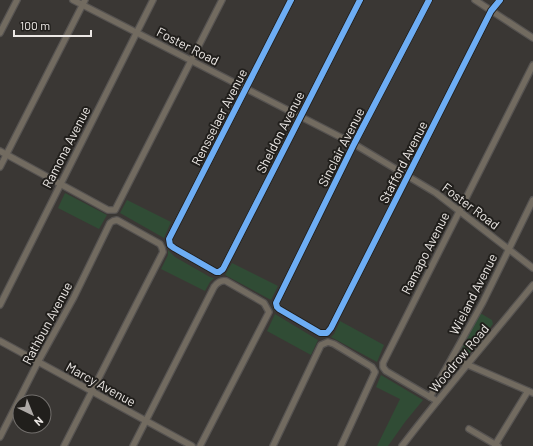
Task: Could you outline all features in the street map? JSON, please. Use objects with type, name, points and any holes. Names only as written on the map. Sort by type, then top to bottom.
[{"type":"street","points":[[0,32],[17,0]]},
{"type":"street","name":"Foster Road","points":[[73,0],[84,2],[136,32],[354,144],[436,192],[533,268]]},
{"type":"street","name":"Ramona Avenue","points":[[0,305],[153,0]]},
{"type":"street","points":[[0,151],[108,210],[113,211],[117,207],[222,0]]},
{"type":"street","name":"Rensselaer Avenue","points":[[219,272],[174,248],[170,245],[169,239],[291,0]]},
{"type":"street","name":"Sheldon Avenue","points":[[219,272],[223,268],[360,0]]},
{"type":"street","name":"Sinclair Avenue","points":[[325,333],[319,333],[279,309],[276,305],[354,144],[429,0]]},
{"type":"street","points":[[475,0],[533,38]]},
{"type":"street","name":"Stafford Avenue","points":[[325,333],[331,328],[491,11],[500,0]]},
{"type":"street","points":[[0,167],[84,2]]},
{"type":"street","name":"Ramapo Avenue","points":[[430,397],[386,371],[383,367],[383,363],[533,65]]},
{"type":"street","name":"Wieland Avenue","points":[[430,397],[483,302],[508,248],[533,200]]},
{"type":"street","name":"Rathbun Avenue","points":[[0,437],[38,362],[74,297],[110,223],[115,220],[160,244],[163,252],[92,392]]},
{"type":"street","points":[[134,446],[214,287],[220,281],[226,281],[264,303],[269,309],[269,314],[200,446]]},
{"type":"street","name":"Woodrow Road","points":[[402,446],[437,401],[533,285]]},
{"type":"street","name":"Marcy Avenue","points":[[0,341],[192,446]]},
{"type":"street","points":[[273,446],[321,345],[326,342],[334,344],[375,370],[341,446]]},
{"type":"street","points":[[452,358],[469,364],[530,392],[497,445],[469,429]]},
{"type":"street","points":[[64,446],[92,392]]},
{"type":"street","points":[[430,397],[437,401]]},
{"type":"green space","points":[[65,193],[107,215],[99,229],[58,208]]},
{"type":"green space","points":[[127,200],[171,222],[164,238],[120,213]]},
{"type":"green space","points":[[168,250],[175,257],[214,278],[205,291],[161,269],[168,255]]},
{"type":"green space","points":[[232,263],[278,286],[271,300],[225,275]]},
{"type":"green space","points":[[480,313],[492,320],[493,324],[465,359],[463,360],[458,358],[458,356]]},
{"type":"green space","points":[[275,314],[318,340],[311,355],[267,331]]},
{"type":"green space","points":[[340,321],[384,345],[377,362],[331,337]]},
{"type":"green space","points":[[381,375],[423,400],[388,446],[377,446],[400,399],[376,387]]},
{"type":"cycle path","points":[[291,0],[169,239],[170,245],[174,248],[216,272],[223,269],[360,0]]},
{"type":"cycle path","points":[[429,0],[354,144],[276,303],[279,309],[320,333],[327,333],[331,328],[491,11],[500,0]]}]
